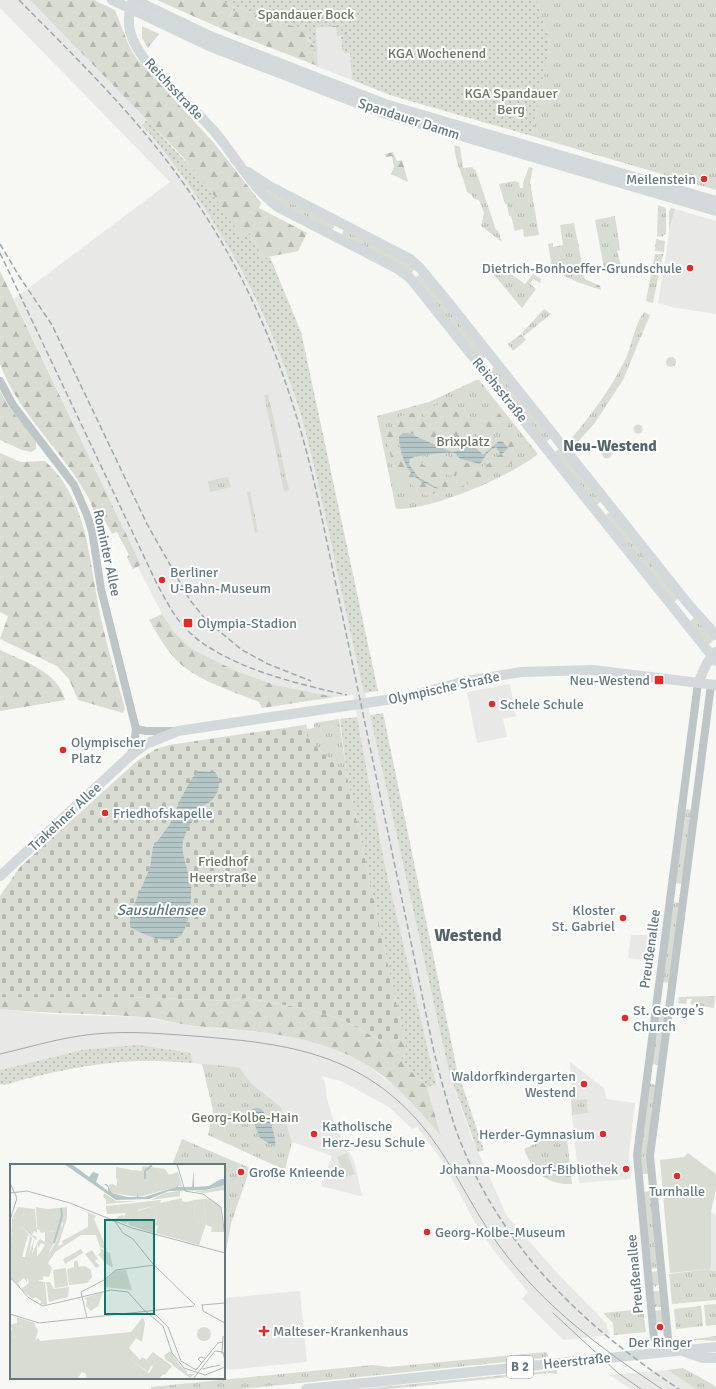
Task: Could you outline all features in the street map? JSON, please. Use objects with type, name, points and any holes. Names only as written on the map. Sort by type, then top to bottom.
[{"type":"main road","name":"Spandauer Damm","points":[[112,0],[132,3],[210,36],[384,104],[716,201]]},
{"type":"main road","name":"Spandauer Damm","points":[[132,3],[210,46],[383,113],[716,211]]},
{"type":"main road","name":"Reichsstraße","points":[[132,3],[128,26],[138,49],[165,81],[214,131],[264,196],[278,207],[398,269],[410,278],[714,657]]},
{"type":"main road","name":"Reichsstraße","points":[[244,169],[271,187],[415,263],[448,302],[689,605],[716,635]]},
{"type":"main road","points":[[698,683],[714,657]]},
{"type":"main road","name":"Olympische Straße","points":[[130,756],[146,744],[178,731],[406,697],[499,675],[547,670],[593,670],[713,685]]},
{"type":"main road","name":"Trakehner Allee","points":[[0,876],[130,756]]},
{"type":"main road","name":"Heerstraße","points":[[306,1389],[716,1347]]},
{"type":"main road","name":"Heerstraße","points":[[682,1350],[703,1358],[716,1358]]},
{"type":"street","name":"Rominter Allee","points":[[0,381],[13,405],[74,485],[82,501],[92,531],[105,607],[136,728]]},
{"type":"street","name":"Preußenallee","points":[[654,1339],[637,1155],[698,683]]},
{"type":"street","name":"Preußenallee","points":[[668,1338],[650,1156],[713,685]]},
{"type":"street","name":"Olympische Straße","points":[[136,728],[146,731],[178,731]]},
{"type":"street","points":[[130,756],[134,746],[136,728]]},
{"type":"shaded area","points":[[0,0],[30,0],[147,120],[142,125],[184,177],[211,217],[234,257],[255,299],[278,350],[292,387],[314,462],[449,1072],[471,1136],[507,1216],[560,1276],[606,1323],[610,1335],[563,1340],[522,1299],[528,1292],[494,1251],[475,1223],[443,1162],[417,1127],[412,1129],[389,1107],[341,1081],[321,1076],[325,1082],[327,1099],[335,1126],[354,1161],[362,1195],[360,1196],[321,1186],[332,1156],[292,1142],[281,1107],[251,1083],[239,1067],[193,1063],[189,1053],[82,1050],[0,1070],[0,1009],[49,1014],[143,1017],[193,1026],[282,1034],[325,1045],[363,1062],[405,1094],[441,1135],[427,1087],[435,1085],[384,861],[353,695],[335,697],[275,685],[236,671],[190,648],[174,632],[162,614],[138,567],[141,565],[14,299],[170,182],[0,8]]},
{"type":"shaded area","points":[[337,27],[337,37],[341,36],[342,50],[350,53],[352,80],[318,67],[316,28]]},
{"type":"shaded area","name":"Dietrich-Bonhoeffer-Grundschule","points":[[675,209],[716,221],[716,314],[676,308],[658,303],[669,231]]},
{"type":"shaded area","name":"Schele Schule","points":[[510,684],[516,716],[503,719],[507,737],[477,743],[467,692]]},
{"type":"shaded area","points":[[631,935],[657,935],[654,961],[628,958]]},
{"type":"shaded area","name":"Herder-Gymnasium","points":[[570,1062],[604,1088],[606,1099],[635,1103],[629,1154],[631,1179],[579,1183],[572,1115],[588,1113],[587,1099],[571,1100]]},
{"type":"shaded area","points":[[711,1212],[716,1215],[716,1271],[711,1269]]},
{"type":"shaded area","name":"Malteser-Krankenhaus","points":[[300,1291],[307,1362],[228,1370],[226,1368],[225,1358],[225,1298]]},
{"type":"shaded area","points":[[667,1370],[696,1389],[631,1389],[609,1375]]},
{"type":"green space","points":[[30,0],[94,0],[115,10],[129,46],[136,58],[214,143],[261,203],[259,208],[307,233],[298,251],[263,258],[249,232],[241,237],[214,196],[182,156]]},
{"type":"green space","points":[[157,0],[217,0],[234,6],[230,16],[232,17],[237,7],[268,20],[314,31],[314,35],[308,36],[307,39],[314,46],[315,65],[229,32]]},
{"type":"green space","name":"KGA Wochenend","points":[[217,0],[537,0],[550,44],[532,136],[393,96],[352,80],[350,53],[345,53],[342,50],[341,36],[355,31],[340,32],[340,26],[316,26],[316,66],[314,46],[306,37],[313,35],[313,31],[268,20],[237,7],[233,17],[230,17],[234,6]]},
{"type":"green space","points":[[537,0],[716,0],[716,190],[532,136],[550,44]]},
{"type":"green space","points":[[318,25],[340,26],[340,32],[358,30],[337,37],[336,27],[316,28]]},
{"type":"green space","points":[[142,26],[159,34],[148,48],[142,38]]},
{"type":"green space","points":[[316,28],[318,67],[316,66]]},
{"type":"green space","points":[[147,120],[198,175],[241,236],[249,232],[263,258],[270,257],[301,332],[378,691],[364,693],[303,421],[278,350],[247,281],[229,248],[188,184],[142,125]]},
{"type":"green space","points":[[454,145],[460,147],[463,168],[472,167],[476,171],[496,230],[498,230],[502,242],[481,226],[484,213],[479,200],[474,199],[471,194],[467,192],[456,157]]},
{"type":"green space","points":[[393,152],[397,161],[402,160],[408,182],[391,174],[394,167],[392,156],[386,157],[385,154]]},
{"type":"green space","points":[[529,167],[533,168],[530,182],[539,235],[524,237],[523,229],[515,231],[499,184],[515,181],[519,183],[520,188],[523,188],[523,183]]},
{"type":"green space","points":[[269,191],[334,224],[334,228],[331,230],[286,210],[268,192]]},
{"type":"green space","points":[[658,205],[666,208],[666,233],[662,237],[657,236]]},
{"type":"green space","points":[[671,208],[675,209],[669,230],[669,211]]},
{"type":"green space","points":[[615,216],[620,250],[617,251],[621,265],[618,268],[619,275],[605,273],[595,220]]},
{"type":"green space","points":[[574,223],[583,268],[583,275],[580,283],[548,269],[551,262],[548,244],[553,243],[553,247],[563,245],[560,225]]},
{"type":"green space","points":[[344,230],[404,258],[415,269],[410,274],[341,236]]},
{"type":"green space","points":[[656,239],[665,241],[664,252],[655,251]]},
{"type":"green space","points":[[655,254],[663,254],[653,303],[646,301]]},
{"type":"green space","points":[[501,267],[525,284],[533,274],[541,279],[540,283],[533,279],[530,284],[536,289],[522,308],[494,275]]},
{"type":"green space","points":[[0,271],[141,565],[133,569],[127,557],[129,555],[117,532],[112,534],[105,521],[97,524],[90,501],[80,483],[30,417],[8,383],[0,364]]},
{"type":"green space","points":[[420,274],[488,355],[479,362],[415,278]]},
{"type":"green space","points":[[583,275],[585,279],[600,286],[601,290],[580,283]]},
{"type":"green space","points":[[544,309],[551,314],[524,336],[522,333]]},
{"type":"green space","points":[[644,312],[650,315],[623,380],[594,424],[576,444],[574,444],[571,439],[601,400],[626,358],[638,322]]},
{"type":"green space","points":[[521,334],[526,340],[513,351],[508,344]]},
{"type":"green space","points":[[669,357],[673,357],[676,362],[673,367],[669,367],[666,364],[666,360]]},
{"type":"green space","points":[[496,366],[553,437],[544,443],[487,372]]},
{"type":"green space","name":"Brixplatz","points":[[476,380],[479,380],[537,453],[537,455],[508,473],[469,491],[429,504],[411,508],[396,509],[377,416],[429,402]]},
{"type":"green space","points":[[0,391],[9,407],[36,441],[36,449],[31,452],[22,450],[0,440]]},
{"type":"green space","points":[[268,394],[289,490],[284,491],[264,395]]},
{"type":"green space","points":[[445,402],[454,410],[470,420],[485,419],[498,412],[519,438],[513,449],[515,462],[467,484],[466,479],[468,475],[466,471],[461,469],[457,472],[456,476],[447,475],[424,463],[428,459],[447,456],[481,467],[488,464],[494,458],[506,451],[503,442],[505,434],[498,426],[478,430],[471,440],[462,435],[456,423],[439,417],[429,422],[420,411]]},
{"type":"green space","points":[[417,412],[422,418],[409,422],[405,421],[405,424],[424,421],[429,424],[441,419],[454,424],[460,435],[453,446],[408,433],[398,438],[402,457],[410,472],[423,483],[441,490],[421,479],[410,467],[408,462],[413,457],[426,456],[422,464],[439,475],[463,481],[465,485],[425,496],[424,493],[400,477],[396,477],[386,437],[398,417]]},
{"type":"green space","points":[[638,424],[643,429],[638,434],[633,429]]},
{"type":"green space","points":[[559,449],[603,500],[595,506],[555,452]]},
{"type":"green space","points":[[605,450],[609,450],[611,454],[609,458],[605,458],[603,456],[603,452]]},
{"type":"green space","points":[[0,453],[21,462],[45,461],[70,493],[84,530],[102,622],[125,709],[123,713],[78,700],[69,679],[57,666],[0,639],[8,616],[0,612]]},
{"type":"green space","points":[[228,477],[231,487],[210,492],[208,481]]},
{"type":"green space","points":[[250,491],[258,532],[255,533],[247,492]]},
{"type":"green space","points":[[612,510],[681,597],[672,603],[603,517]]},
{"type":"green space","points":[[162,614],[174,632],[190,648],[236,671],[275,685],[335,697],[262,708],[259,702],[201,678],[178,662],[164,645],[149,620]]},
{"type":"green space","points":[[696,616],[716,638],[707,646],[688,623]]},
{"type":"green space","points":[[0,650],[29,663],[48,675],[56,682],[65,700],[0,711]]},
{"type":"green space","points":[[383,713],[457,1070],[484,1150],[478,1152],[449,1072],[370,715]]},
{"type":"green space","points":[[357,717],[384,861],[436,1085],[427,1087],[400,1060],[407,1052],[347,776],[340,719]]},
{"type":"green space","points":[[339,719],[347,776],[306,736],[304,725],[306,724],[307,729],[314,728],[314,723]]},
{"type":"green space","name":"Friedhof Heerstraße","points":[[304,725],[306,736],[347,776],[404,1038],[385,1043],[343,1020],[307,1009],[246,998],[232,1001],[126,997],[0,997],[0,896],[20,867],[137,761],[156,749],[169,745]]},
{"type":"green space","points":[[685,809],[692,810],[682,884],[675,883]]},
{"type":"green space","points":[[673,902],[680,903],[670,983],[663,982]]},
{"type":"green space","points":[[714,996],[714,1008],[690,1004],[692,999],[687,999],[686,1004],[678,1003],[679,997]]},
{"type":"green space","points":[[0,997],[126,997],[232,1001],[246,998],[307,1009],[343,1020],[385,1043],[404,1038],[407,1052],[400,1060],[427,1087],[441,1136],[405,1096],[385,1077],[362,1062],[342,1052],[322,1045],[281,1035],[195,1026],[149,1018],[0,1009]]},
{"type":"green space","points":[[659,1012],[666,1013],[659,1066],[652,1063]]},
{"type":"green space","points":[[138,1045],[190,1053],[193,1063],[158,1061],[120,1062],[54,1072],[5,1085],[0,1084],[0,1070],[82,1050]]},
{"type":"green space","name":"Georg-Kolbe-Hain","points":[[193,1063],[239,1067],[251,1083],[281,1107],[292,1142],[285,1170],[208,1135],[213,1110],[202,1064]]},
{"type":"green space","points":[[649,1083],[656,1085],[649,1174],[641,1174],[640,1156]]},
{"type":"green space","points":[[587,1099],[588,1113],[572,1115],[571,1100]]},
{"type":"green space","points":[[567,1138],[572,1184],[555,1182],[541,1175],[531,1164],[524,1149],[544,1140]]},
{"type":"green space","name":"Georg-Kolbe-Hain","points":[[182,1139],[250,1168],[231,1224],[225,1257],[225,1164],[172,1164]]},
{"type":"green space","points":[[347,1153],[355,1174],[345,1178],[337,1157]]},
{"type":"green space","points":[[688,1153],[716,1174],[716,1189],[711,1212],[711,1269],[670,1273],[660,1160],[684,1157]]},
{"type":"green space","points":[[651,1191],[658,1268],[650,1269],[643,1192]]},
{"type":"green space","points":[[709,1269],[716,1271],[716,1300],[672,1304],[669,1274]]},
{"type":"green space","points":[[658,1271],[659,1284],[655,1287],[652,1284],[651,1272]]},
{"type":"green space","points":[[652,1291],[660,1291],[662,1307],[654,1307]]},
{"type":"green space","points":[[716,1304],[716,1325],[706,1326],[704,1305]]},
{"type":"green space","points":[[701,1306],[703,1326],[676,1329],[674,1309]]},
{"type":"green space","points":[[643,1309],[646,1332],[614,1335],[613,1323],[603,1313]]},
{"type":"green space","points":[[662,1310],[663,1322],[656,1323],[654,1311]]},
{"type":"green space","points":[[716,1336],[716,1341],[702,1340],[673,1342]]},
{"type":"green space","points":[[546,1352],[548,1356],[543,1358],[241,1389],[151,1389],[151,1387],[372,1365],[389,1367]]},
{"type":"green space","points":[[683,1368],[712,1384],[716,1387],[716,1389],[696,1389],[667,1370]]},
{"type":"green space","points":[[557,1370],[557,1374],[551,1373],[388,1389],[361,1389]]},
{"type":"water","points":[[403,433],[408,433],[452,452],[471,446],[479,450],[483,455],[499,441],[503,442],[508,448],[501,455],[496,447],[488,453],[480,464],[460,459],[455,453],[432,454],[410,459],[409,464],[418,477],[441,490],[423,483],[411,473],[407,467],[399,441],[399,436]]},
{"type":"water","name":"Sausuhlensee","points":[[199,771],[215,772],[219,786],[211,801],[202,807],[194,819],[186,832],[183,841],[182,846],[191,886],[188,920],[183,932],[175,939],[168,940],[155,938],[130,927],[130,914],[150,868],[153,847],[170,824],[181,798],[192,778]]},
{"type":"water","points":[[256,1108],[262,1110],[269,1119],[275,1137],[275,1147],[260,1138],[250,1114],[252,1109]]},
{"type":"tram line","points":[[0,1054],[79,1036],[108,1033],[136,1033],[193,1036],[257,1042],[316,1055],[343,1065],[369,1079],[394,1098],[418,1121],[440,1150],[478,1214],[498,1244],[533,1286],[573,1324],[617,1358],[662,1389]]},
{"type":"tram line","points":[[553,1313],[618,1373],[641,1389]]},
{"type":"railway","points":[[19,0],[116,100],[170,165],[197,203],[221,241],[242,280],[278,360],[305,445],[316,490],[434,1052],[457,1133],[475,1174],[496,1211],[520,1246],[547,1279],[609,1338],[679,1389]]},
{"type":"railway","points":[[0,244],[19,276],[52,325],[147,524],[190,600],[206,620],[242,650],[268,664],[311,681]]},
{"type":"railway","points":[[0,253],[157,584],[177,618],[185,628],[200,641],[218,653],[239,663],[283,679],[347,695]]},
{"type":"place","name":"Meilenstein","points":[[704,179]]},
{"type":"place","name":"Dietrich-Bonhoeffer-Grundschule","points":[[690,268]]},
{"type":"place","name":"Berliner U-Bahn-Museum","points":[[162,580]]},
{"type":"place","name":"Olympia-Stadion","points":[[188,623]]},
{"type":"place","name":"Neu-Westend","points":[[659,680]]},
{"type":"place","name":"Schele Schule","points":[[492,704]]},
{"type":"place","name":"Olympischer Platz","points":[[63,750]]},
{"type":"place","name":"Friedhofskapelle","points":[[105,813]]},
{"type":"place","name":"Kloster St. Gabriel","points":[[623,918]]},
{"type":"place","name":"St. George’s Church","points":[[625,1018]]},
{"type":"place","name":"Waldorfkindergarten Westend","points":[[584,1084]]},
{"type":"place","name":"Katholische Herz-Jesu Schule","points":[[314,1134]]},
{"type":"place","name":"Herder-Gymnasium","points":[[603,1134]]},
{"type":"place","name":"Johanna-Moosdorf-Bibliothek","points":[[626,1169]]},
{"type":"place","name":"Große Knieende","points":[[241,1172]]},
{"type":"place","name":"Turnhalle","points":[[677,1176]]},
{"type":"place","name":"Georg-Kolbe-Museum","points":[[427,1232]]},
{"type":"place","name":"Der Ringer","points":[[660,1327]]},
{"type":"place","name":"Malteser-Krankenhaus","points":[[264,1331]]},
{"type":"district","name":"Neu-Westend","points":[[610,446]]},
{"type":"district","name":"Westend","points":[[468,935]]},
{"type":"park label","name":"Spandauer Bock","points":[[306,14]]},
{"type":"park label","name":"KGA Spandauer Berg","points":[[511,102]]}]
